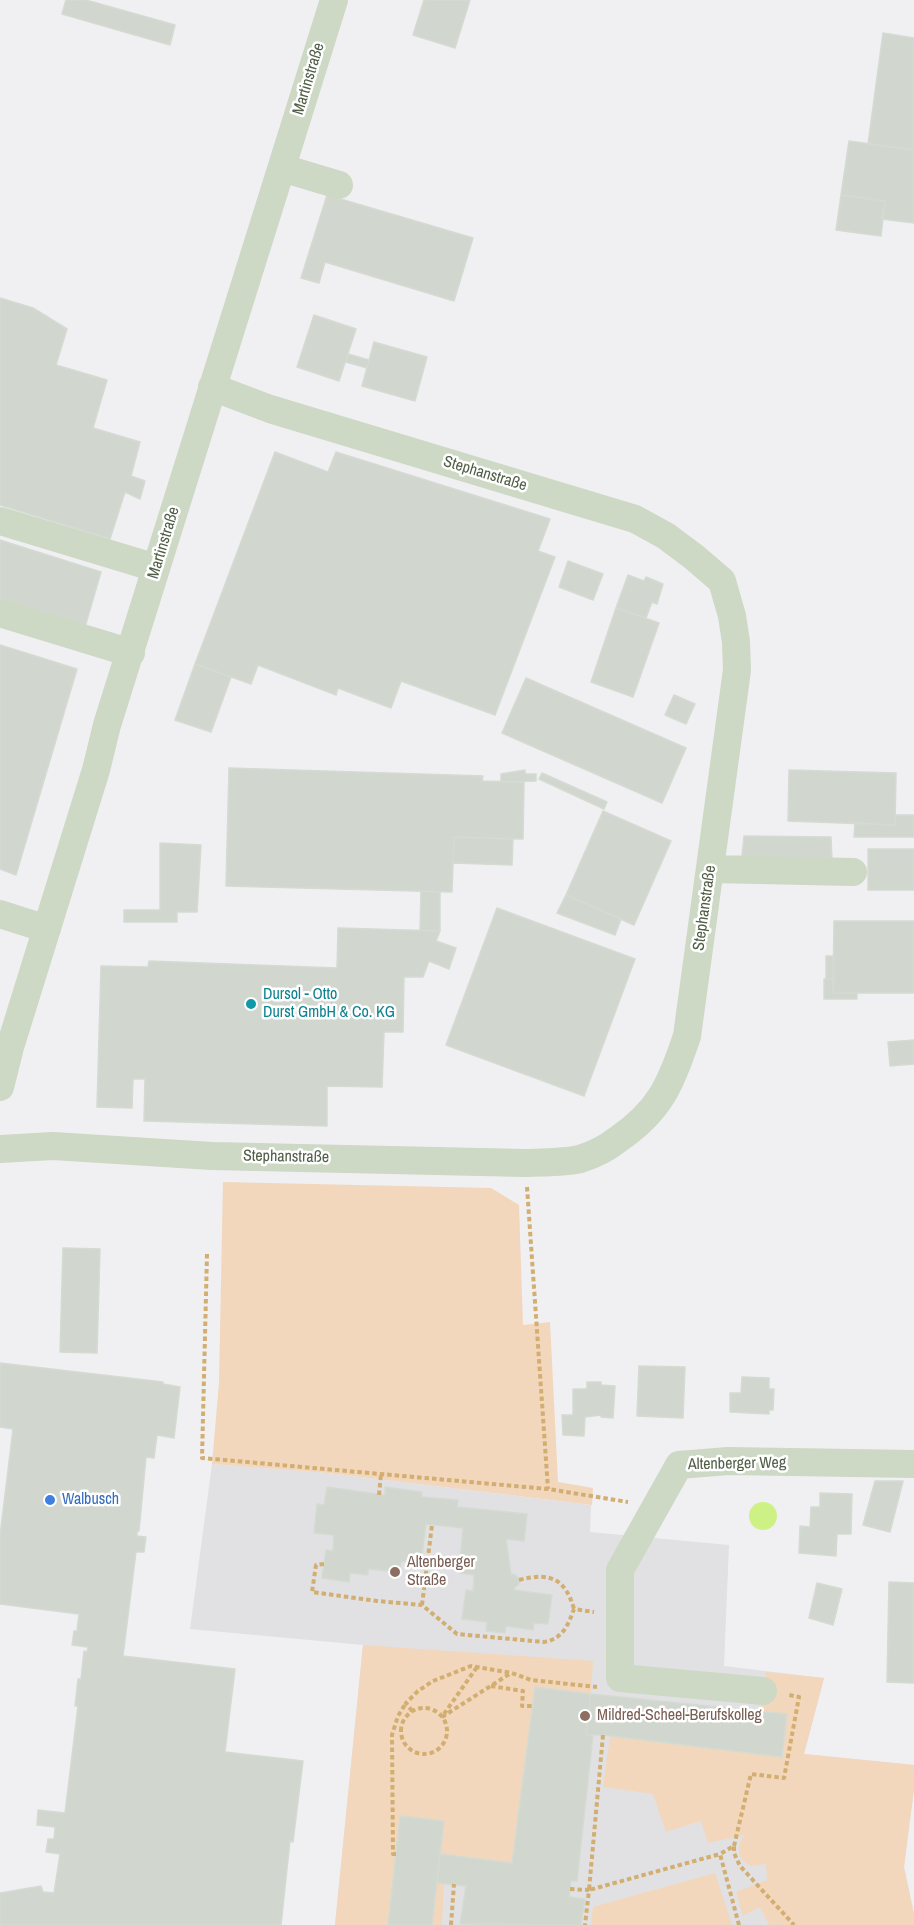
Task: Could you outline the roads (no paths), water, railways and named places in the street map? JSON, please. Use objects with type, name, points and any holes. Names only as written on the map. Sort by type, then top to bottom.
[{"type":"street","name":"Martinstraße","points":[[0,1087],[10,1047],[96,770],[107,725],[334,0]]},
{"type":"street","points":[[282,168],[339,185]]},
{"type":"street","name":"Stephanstraße","points":[[0,1149],[53,1146],[213,1156],[525,1163],[557,1162],[582,1158],[618,1140],[634,1129],[654,1109],[672,1078],[687,1036],[737,670],[732,616],[722,581],[666,536],[635,519],[270,409],[212,387]]},
{"type":"street","points":[[0,520],[156,568]]},
{"type":"street","points":[[0,614],[131,653]]},
{"type":"street","points":[[711,869],[853,872]]},
{"type":"street","points":[[0,914],[46,929]]},
{"type":"street","name":"Altenberger Weg","points":[[763,1691],[620,1678],[620,1570],[680,1465],[728,1461],[914,1464]]},
{"type":"place","name":"Dursol - Otto Durst GmbH & Co. KG","points":[[251,1004]]},
{"type":"place","name":"Walbusch","points":[[50,1500]]},
{"type":"place","name":"Altenberger Straße","points":[[395,1572]]},
{"type":"place","name":"Mildred-Scheel-Berufskolleg","points":[[585,1716]]}]
